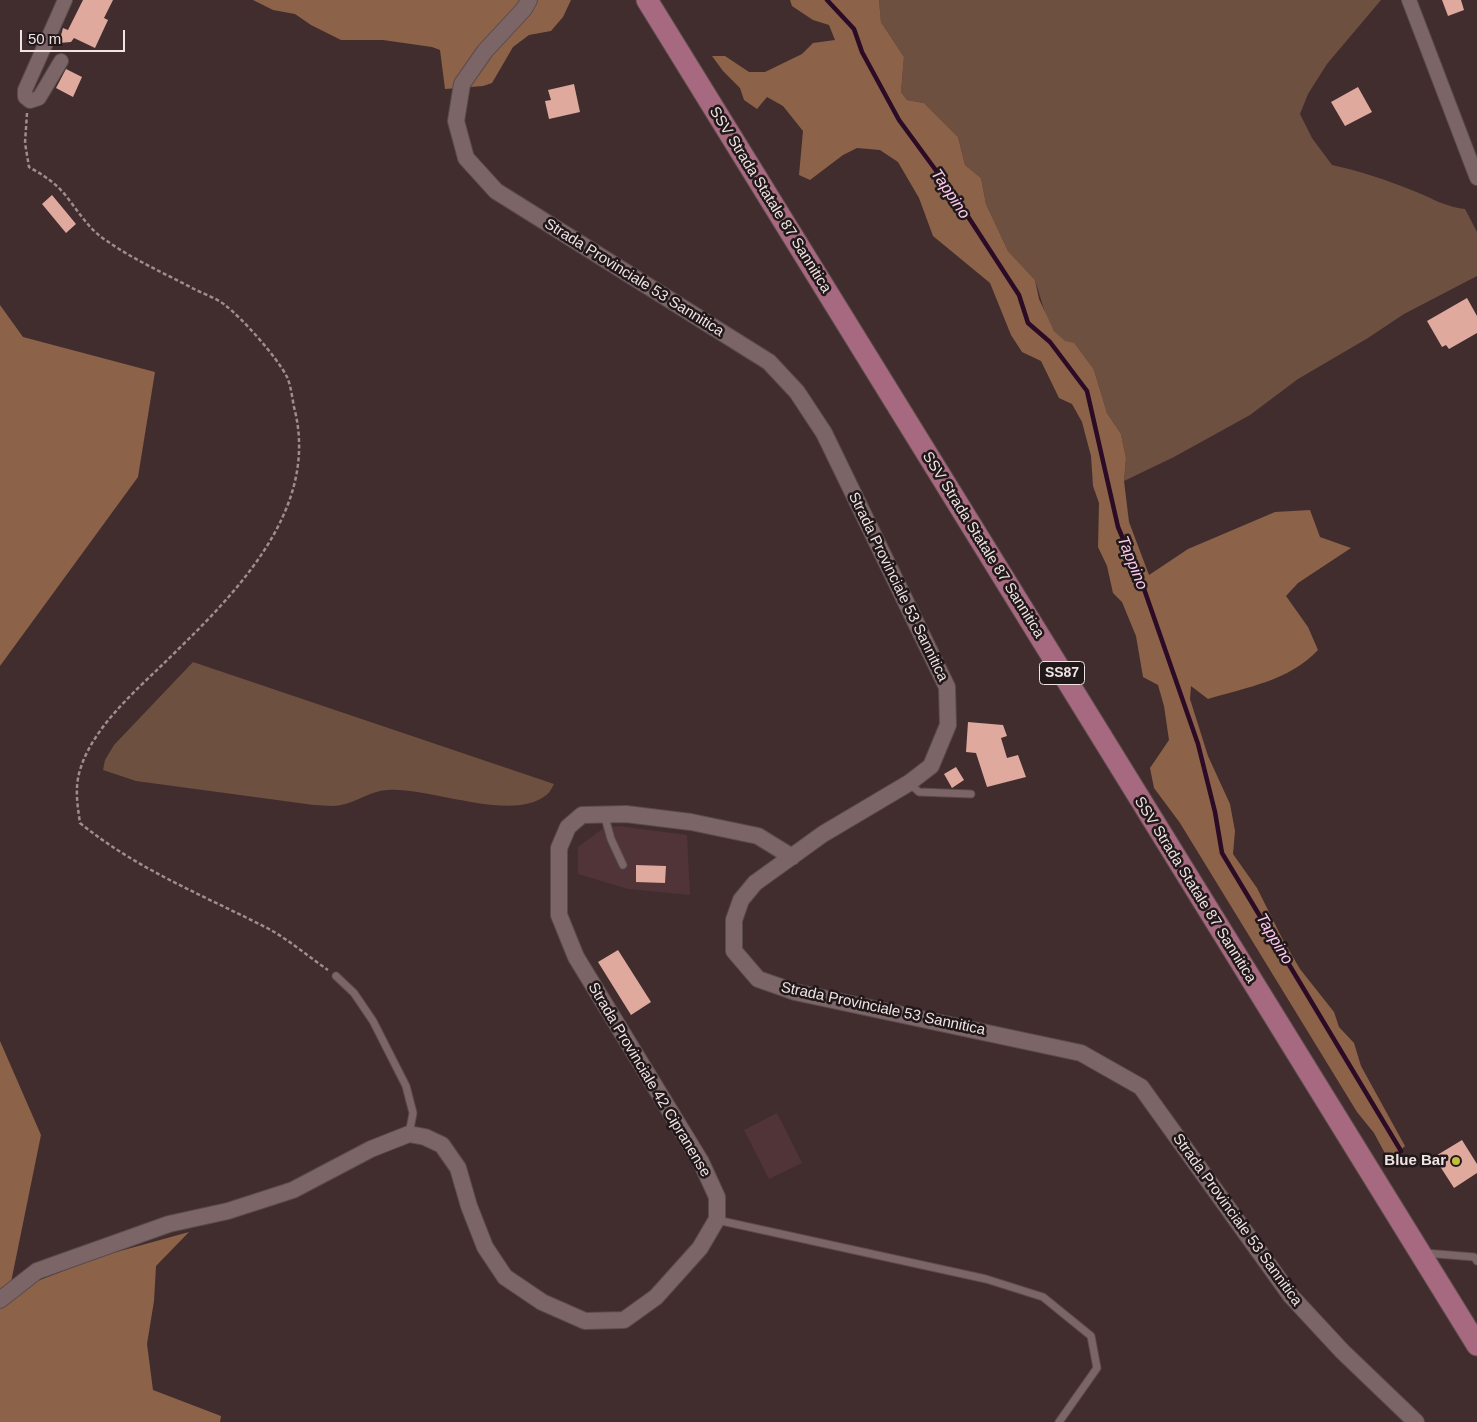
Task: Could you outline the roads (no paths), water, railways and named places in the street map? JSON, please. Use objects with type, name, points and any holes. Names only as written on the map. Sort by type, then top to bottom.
[{"type":"main road","name":"SSV Strada Statale 87 Sannitica","points":[[646,0],[1477,1345]]},
{"type":"street","points":[[61,61],[39,98],[30,102],[25,97],[25,90],[65,0]]},
{"type":"street","name":"Strada Provinciale 53 Sannitica","points":[[529,0],[524,9],[485,51],[462,84],[456,121],[466,158],[496,191],[769,362],[797,392],[824,433],[947,687],[948,725],[931,766],[909,783],[823,834],[755,883],[741,900],[734,920],[734,951],[758,978],[795,992],[1081,1053],[1141,1087],[1291,1296],[1342,1352],[1416,1422]]},
{"type":"street","points":[[1408,0],[1477,178]]},
{"type":"street","name":"Strada Provinciale 42 Cipranense","points":[[409,1134],[424,1137],[442,1145],[458,1168],[468,1206],[485,1247],[505,1276],[542,1302],[585,1322],[624,1320],[656,1297],[700,1248],[716,1220],[717,1196],[701,1162],[576,956],[559,915],[559,848],[568,827],[582,815],[604,813],[691,822],[758,836],[792,857]]},
{"type":"street","points":[[0,1300],[37,1271],[169,1224],[228,1212],[293,1190],[371,1149],[409,1134]]},
{"type":"lane","points":[[909,783],[919,792],[971,794]]},
{"type":"lane","points":[[604,813],[611,839],[623,865]]},
{"type":"lane","points":[[336,976],[354,993],[373,1021],[406,1086],[413,1114],[409,1134]]},
{"type":"lane","points":[[716,1220],[986,1278],[1043,1297],[1091,1336],[1097,1368],[1060,1422]]},
{"type":"lane","points":[[1419,1252],[1474,1257],[1477,1261]]},
{"type":"waterway","name":"Tappino","points":[[827,0],[854,29],[862,52],[899,120],[954,195],[1019,295],[1028,323],[1050,342],[1087,391],[1118,527],[1143,586],[1198,744],[1215,812],[1222,853],[1401,1151]]},
{"type":"place","name":"Blue Bar","points":[[1456,1161]]}]
